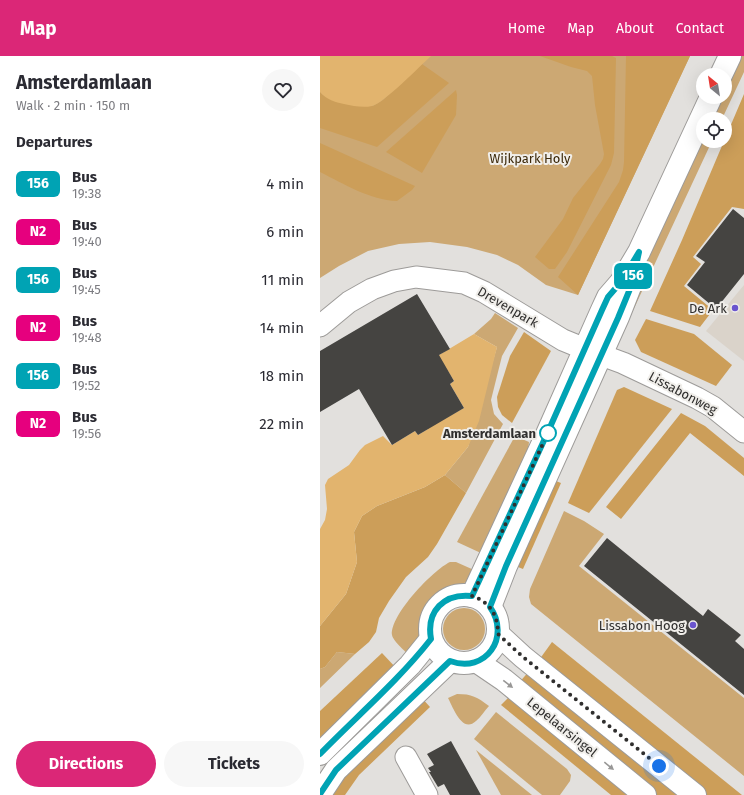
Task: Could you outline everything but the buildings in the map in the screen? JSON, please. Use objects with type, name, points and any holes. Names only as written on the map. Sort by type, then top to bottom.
[{"type":"street","points":[[725,68],[730,56]]},
{"type":"street","points":[[481,601],[547,434],[601,355],[608,297],[621,282],[639,252],[708,104]]},
{"type":"street","name":"Drevenpark","points":[[320,326],[349,302],[372,289],[394,281],[416,276],[464,284],[484,292],[563,340],[601,355]]},
{"type":"street","name":"Lissabonweg","points":[[601,355],[697,398],[713,407],[744,432]]},
{"type":"street","points":[[460,595],[481,601],[497,619],[498,634],[496,643],[491,651],[484,657],[476,661],[463,664],[450,661],[438,652],[431,639],[430,621],[443,602],[454,596],[460,595]]},
{"type":"street","points":[[498,634],[523,657],[695,795]]},
{"type":"street","points":[[320,754],[410,665],[431,639]]},
{"type":"street","points":[[320,794],[336,770],[450,661]]},
{"type":"street","name":"Lepelaarsingel","points":[[476,661],[508,684],[645,795]]},
{"type":"street","points":[[406,757],[427,795]]},
{"type":"shaded area","points":[[320,56],[431,56],[385,98],[372,106],[365,107],[328,99],[320,92]]},
{"type":"shaded area","points":[[540,56],[612,56],[616,58],[614,153],[611,165],[567,252],[555,269],[549,269],[535,257],[563,219],[573,198],[600,164],[604,154],[595,105],[592,76],[587,71]]},
{"type":"shaded area","points":[[626,56],[690,56],[578,295],[558,277],[619,182],[623,170]]},
{"type":"shaded area","points":[[422,64],[449,83],[377,147],[320,128],[320,92],[323,95],[373,106],[383,100]]},
{"type":"shaded area","points":[[456,90],[456,115],[422,173],[386,152]]},
{"type":"shaded area","points":[[744,94],[744,209],[732,207],[693,257],[701,264],[684,286],[713,310],[700,327],[650,311],[721,148],[732,148],[732,122]]},
{"type":"shaded area","points":[[320,143],[415,186],[397,201],[377,198],[357,191],[320,172]]},
{"type":"shaded area","name":"De Ark","points":[[744,285],[744,361],[706,331]]},
{"type":"shaded area","points":[[646,319],[694,334],[732,365],[716,386],[641,352],[635,340]]},
{"type":"shaded area","points":[[524,332],[551,351],[512,423],[502,415],[498,407],[497,397],[510,356]]},
{"type":"shaded area","points":[[474,334],[497,347],[479,421],[468,447],[445,475],[425,487],[377,506],[362,516],[354,532],[357,562],[346,594],[320,626],[320,529],[325,520],[327,509],[325,485],[328,479],[349,465],[365,445],[383,436],[392,445],[415,431],[418,435],[428,429],[426,425],[444,419],[464,408],[450,384],[454,381],[448,371],[444,374],[434,358]]},
{"type":"shaded area","points":[[624,387],[672,409],[589,513],[568,503],[617,390]]},
{"type":"shaded area","points":[[681,413],[705,426],[744,458],[744,476],[690,433],[621,519],[606,507]]},
{"type":"shaded area","points":[[445,475],[466,493],[437,544],[428,557],[406,577],[389,601],[379,618],[376,632],[369,642],[355,654],[337,652],[325,667],[320,669],[320,626],[346,594],[357,562],[354,532],[362,516],[377,506],[425,487]]},
{"type":"shaded area","points":[[556,481],[561,483],[523,569],[513,565],[538,509]]},
{"type":"shaded area","points":[[552,642],[742,795],[706,795],[539,660]]},
{"type":"shaded area","points":[[382,653],[397,669],[320,744],[320,711]]},
{"type":"shaded area","points":[[531,669],[687,795],[654,795],[517,685]]},
{"type":"shaded area","points":[[511,695],[635,795],[611,795],[501,705]]},
{"type":"shaded area","points":[[420,696],[430,707],[359,775],[345,795],[325,795]]},
{"type":"green space","name":"Wijkpark Holy","points":[[320,56],[690,56],[578,295],[546,285],[518,265],[497,255],[467,247],[430,242],[399,244],[368,251],[320,278]]},
{"type":"green space","points":[[741,56],[744,56],[744,72],[732,98],[732,75]]},
{"type":"green space","points":[[718,104],[729,104],[725,112],[714,112]]},
{"type":"green space","points":[[698,148],[709,148],[630,317],[624,315],[642,270]]},
{"type":"green space","points":[[495,313],[518,328],[502,356],[491,400],[494,414],[503,424],[466,493],[445,475],[468,447],[497,347],[474,334],[491,319]]},
{"type":"green space","points":[[515,436],[529,442],[527,460],[483,554],[457,542]]},
{"type":"green space","points":[[564,511],[584,521],[604,534],[579,566],[744,698],[744,776],[531,604],[529,597],[530,589]]},
{"type":"green space","points":[[450,562],[456,562],[474,570],[471,578],[463,584],[441,592],[432,598],[428,603],[424,612],[419,639],[410,656],[393,637],[393,626],[405,605],[414,594],[433,574]]},
{"type":"green space","points":[[460,608],[468,608],[476,611],[482,617],[485,629],[482,641],[476,647],[468,650],[460,650],[452,647],[446,641],[443,633],[443,625],[446,617],[452,611]]},
{"type":"green space","points":[[337,652],[355,654],[320,688],[320,669],[325,667]]},
{"type":"green space","points":[[457,694],[474,697],[489,706],[476,721],[471,724],[466,724],[462,722],[455,713],[448,698]]},
{"type":"green space","points":[[496,712],[567,769],[571,775],[570,781],[560,795],[542,795],[474,739]]},
{"type":"green space","points":[[476,750],[532,795],[501,795]]},
{"type":"bus line","name":"156","points":[[320,754],[410,665],[431,639],[430,621],[439,606],[454,596],[472,596],[608,297],[621,282],[639,252],[632,284],[618,318],[506,566],[490,607],[497,619],[498,634],[496,643],[491,651],[476,661],[463,664],[450,661],[427,681],[336,770],[320,794]]},
{"type":"place","name":"De Ark","points":[[735,308]]},
{"type":"place","name":"Amsterdamlaan","points":[[548,433]]},
{"type":"place","name":"Lissabon Hoog","points":[[693,625]]},
{"type":"route","points":[[548,433],[472,596],[482,600],[490,607],[497,619],[498,634],[523,657],[659,766]]}]
